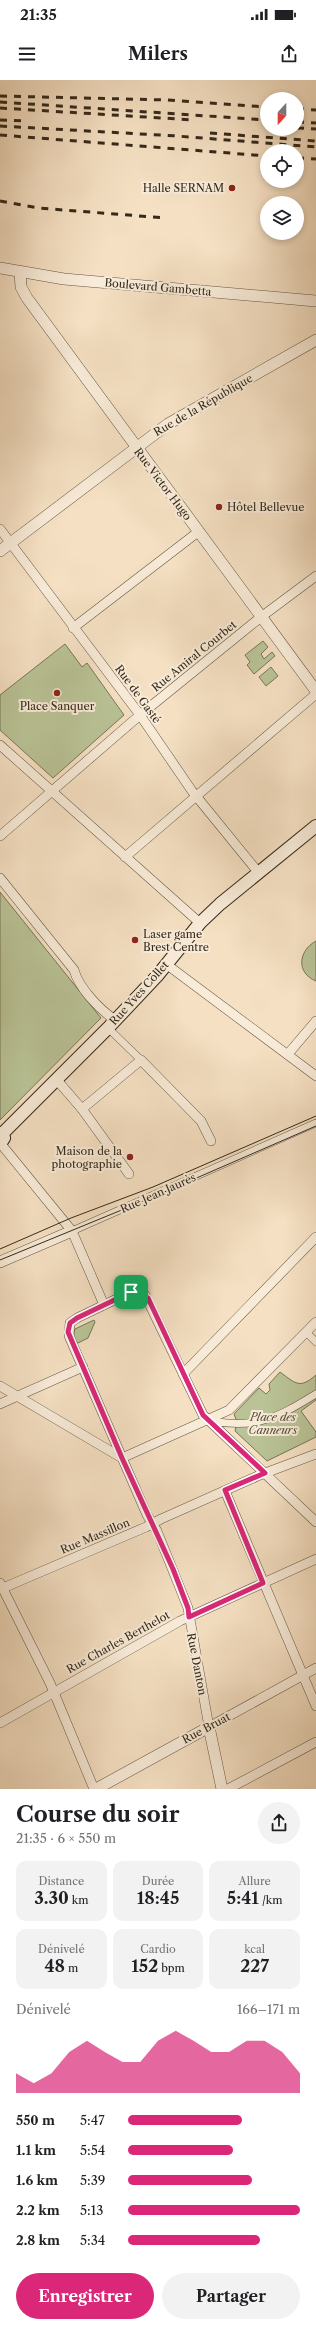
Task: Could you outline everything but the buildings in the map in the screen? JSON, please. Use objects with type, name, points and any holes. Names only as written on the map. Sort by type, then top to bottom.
[{"type":"main road","name":"Rue Yves Collet","points":[[1,1138],[56,1079],[112,1024],[166,964],[200,923],[258,872],[316,826]]},
{"type":"street","name":"Boulevard Gambetta","points":[[0,268],[64,279],[316,301]]},
{"type":"street","name":"Rue Victor Hugo","points":[[20,272],[21,287],[27,298],[135,447],[316,691]]},
{"type":"street","name":"Rue de la République","points":[[0,551],[135,447],[168,424],[316,340]]},
{"type":"street","name":"Rue de Gasté","points":[[0,529],[73,628],[140,715],[196,796],[258,872]]},
{"type":"street","points":[[73,628],[198,532]]},
{"type":"street","name":"Rue Amiral Courbet","points":[[0,836],[140,715],[261,617],[316,576]]},
{"type":"street","points":[[125,857],[316,694]]},
{"type":"street","points":[[0,745],[200,923]]},
{"type":"street","points":[[0,878],[74,970],[76,979],[106,1014],[112,1024],[141,1060],[202,1121],[211,1141]]},
{"type":"street","points":[[166,964],[316,1076]]},
{"type":"street","points":[[288,1054],[316,1021]]},
{"type":"street","points":[[82,1109],[141,1060]]},
{"type":"street","points":[[56,1079],[82,1109],[129,1174]]},
{"type":"street","name":"Rue Jean Jaurès","points":[[0,1262],[316,1123]]},
{"type":"street","points":[[1,1138],[72,1231],[104,1305],[131,1292],[144,1295],[208,1421],[219,1428],[316,1522]]},
{"type":"street","points":[[183,1374],[316,1237]]},
{"type":"street","name":"Rue Danton","points":[[104,1305],[73,1320],[68,1328],[69,1336],[188,1608],[209,1727],[222,1789]]},
{"type":"street","points":[[0,1386],[16,1397],[122,1458],[208,1421],[229,1410],[316,1322]]},
{"type":"street","points":[[306,1332],[316,1342]]},
{"type":"street","points":[[0,1404],[83,1368]]},
{"type":"street","points":[[208,1421],[236,1425],[266,1420],[290,1410],[316,1394]]},
{"type":"street","name":"Rue Massillon","points":[[1,1586],[152,1523],[265,1473],[316,1454]]},
{"type":"street","points":[[225,1490],[316,1706]]},
{"type":"street","name":"Rue Charles Berthelot","points":[[0,1722],[189,1617],[316,1559]]},
{"type":"street","points":[[1,1586],[54,1691],[95,1789]]},
{"type":"street","name":"Rue Bruat","points":[[95,1789],[316,1668]]},
{"type":"street","points":[[228,1789],[316,1742]]},
{"type":"green space","points":[[263,641],[268,647],[261,654],[264,659],[272,652],[275,656],[254,674],[247,665],[250,662],[245,655]]},
{"type":"green space","name":"Place Sanquer","points":[[65,644],[82,667],[87,663],[124,715],[53,778],[0,730],[0,695]]},
{"type":"green space","points":[[271,667],[278,676],[266,686],[259,677]]},
{"type":"green space","points":[[0,892],[101,1018],[0,1120]]},
{"type":"green space","points":[[316,941],[316,981],[305,973],[302,967],[302,962],[306,950]]},
{"type":"green space","points":[[94,1320],[95,1322],[88,1338],[78,1343],[74,1337],[75,1329]]},
{"type":"green space","name":"Place des Canneurs","points":[[280,1372],[290,1380],[298,1383],[306,1382],[316,1375],[316,1400],[301,1411],[316,1432],[316,1437],[267,1461],[235,1431],[237,1422],[234,1414],[259,1388],[266,1394],[270,1390],[269,1384]]},
{"type":"tram line","points":[[0,1249],[71,1218],[153,1187],[316,1116]]},
{"type":"tram line","points":[[0,1260],[146,1200],[316,1126]]},
{"type":"railway","points":[[0,96],[167,100],[260,107]]},
{"type":"railway","points":[[0,102],[260,120]]},
{"type":"railway","points":[[0,108],[194,120]]},
{"type":"railway","points":[[304,109],[316,110]]},
{"type":"railway","points":[[0,120],[25,121]]},
{"type":"railway","points":[[304,122],[316,123]]},
{"type":"railway","points":[[0,126],[177,136],[316,147]]},
{"type":"railway","points":[[304,128],[316,129]]},
{"type":"railway","points":[[210,133],[316,141]]},
{"type":"railway","points":[[0,135],[260,155]]},
{"type":"railway","points":[[304,158],[316,159]]},
{"type":"railway","points":[[0,201],[38,208],[166,218]]},
{"type":"place","name":"Halle SERNAM","points":[[232,188]]},
{"type":"place","name":"Hôtel Bellevue","points":[[219,507]]},
{"type":"place","name":"Place Sanquer","points":[[57,693]]},
{"type":"place","name":"Laser game Brest Centre","points":[[135,940]]},
{"type":"place","name":"Maison de la photographie","points":[[130,1157]]},
{"type":"route","points":[[131,1292],[140,1293],[148,1298],[203,1415],[208,1421],[219,1428],[265,1473],[225,1490],[263,1583],[189,1617],[188,1608],[157,1531],[147,1515],[68,1332],[70,1323],[73,1320],[131,1292]]}]
